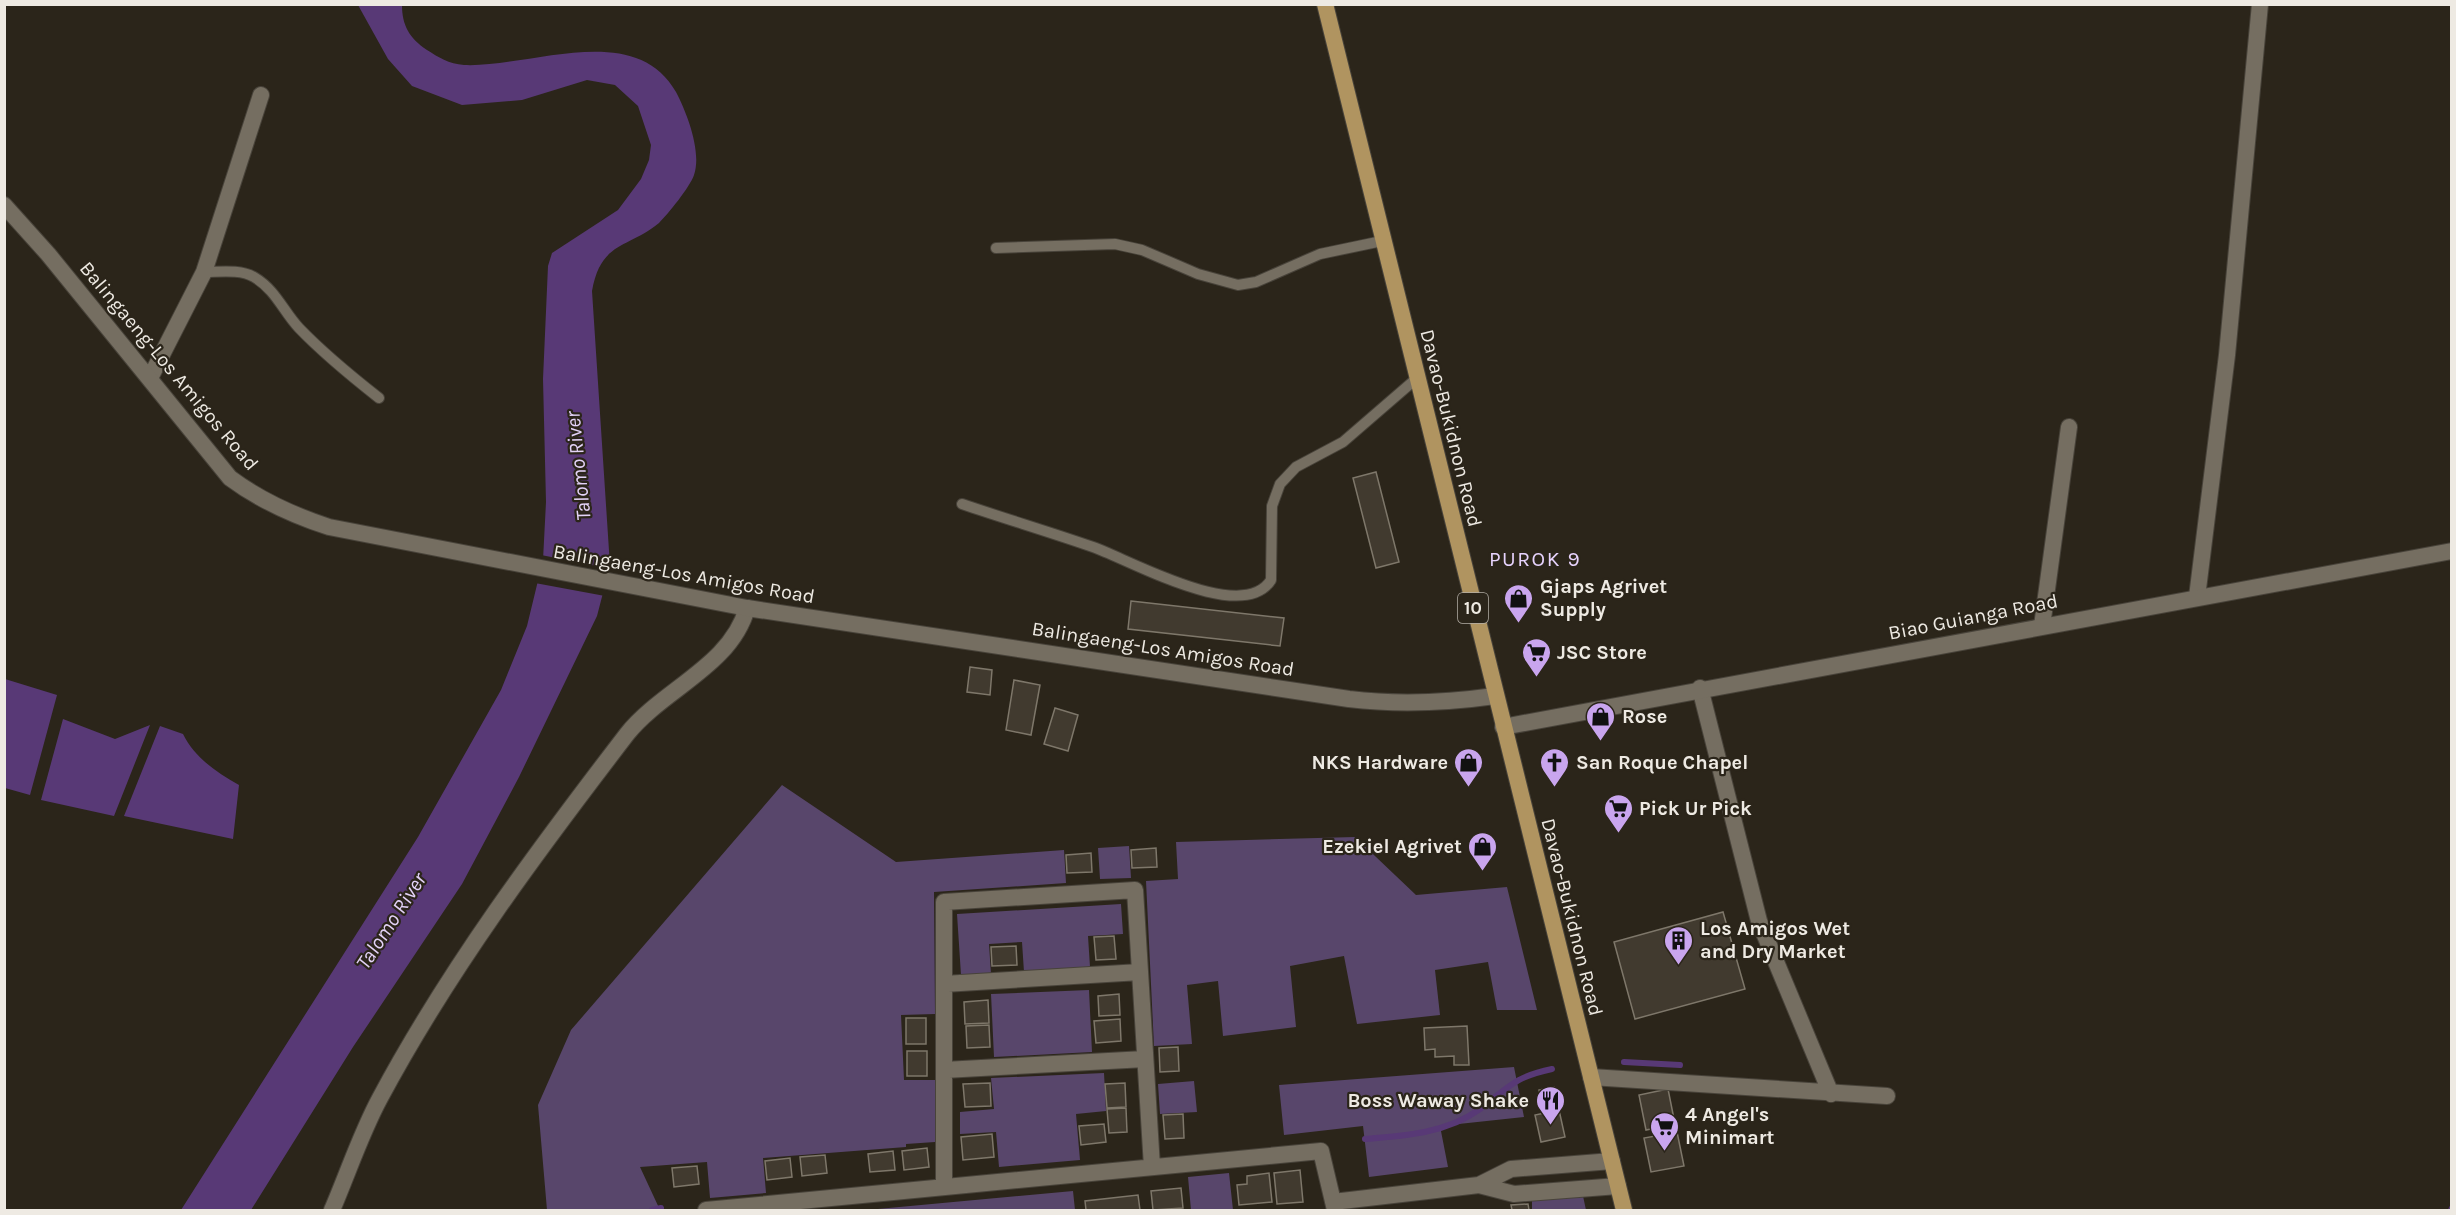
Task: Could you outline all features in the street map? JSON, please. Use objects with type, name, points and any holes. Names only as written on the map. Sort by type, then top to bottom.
[{"type":"highway","name":"Davao-Bukidnon Road","points":[[1325,4],[1624,1210]]},
{"type":"street","points":[[2197,597],[2227,356],[2260,4]]},
{"type":"street","points":[[150,378],[204,272],[224,220],[261,95]]},
{"type":"street","name":"Balingaeng-Los Amigos Road","points":[[4,205],[48,254],[230,478],[253,495],[286,513],[328,527],[639,589],[747,608],[1372,701],[1434,704],[1495,696]]},
{"type":"street","points":[[2042,626],[2069,427]]},
{"type":"street","name":"Biao Guianga Road","points":[[1503,727],[1700,688],[2451,551]]},
{"type":"street","points":[[332,1210],[378,1100],[414,1039],[542,845],[630,731],[673,690],[729,645],[740,627],[747,608]]},
{"type":"street","points":[[1700,688],[1759,921],[1831,1094]]},
{"type":"street","points":[[944,1187],[944,902],[1135,890],[1152,1167]]},
{"type":"street","points":[[944,984],[1140,972]]},
{"type":"street","points":[[944,1070],[1145,1059]]},
{"type":"street","points":[[1591,1077],[1887,1096]]},
{"type":"street","points":[[706,1210],[836,1204],[944,1187],[1321,1151],[1334,1206],[1479,1185],[1511,1169],[1612,1161]]},
{"type":"street","points":[[1479,1185],[1514,1194],[1618,1186]]},
{"type":"lane","points":[[996,248],[1115,244],[1142,250],[1198,274],[1238,285],[1256,282],[1320,254],[1382,241]]},
{"type":"lane","points":[[204,272],[234,272],[252,276],[274,291],[291,319],[313,343],[379,398]]},
{"type":"lane","points":[[962,504],[1094,547],[1171,580],[1210,592],[1239,595],[1256,592],[1265,589],[1271,580],[1272,506],[1280,484],[1296,467],[1343,442],[1417,378]]},
{"type":"shaded area","points":[[782,785],[896,862],[1064,850],[1066,883],[934,892],[935,1014],[901,1015],[904,1080],[936,1080],[935,1142],[906,1144],[906,1147],[763,1158],[766,1193],[710,1198],[707,1162],[640,1167],[660,1210],[547,1210],[538,1105],[571,1030]]},
{"type":"shaded area","points":[[1355,837],[1416,895],[1507,887],[1537,1010],[1497,1010],[1488,962],[1435,970],[1440,1015],[1357,1024],[1344,956],[1290,966],[1296,1027],[1223,1036],[1218,981],[1187,985],[1192,1044],[1154,1046],[1146,881],[1178,879],[1176,842]]},
{"type":"shaded area","points":[[1129,846],[1131,878],[1100,879],[1098,848]]},
{"type":"shaded area","points":[[1121,904],[1123,934],[1088,936],[1090,967],[1024,972],[1022,942],[989,944],[991,974],[961,975],[957,914]]},
{"type":"shaded area","points":[[1089,990],[1092,1052],[994,1057],[991,994]]},
{"type":"shaded area","points":[[1514,1067],[1524,1117],[1440,1126],[1448,1167],[1369,1177],[1363,1126],[1284,1135],[1279,1085]]},
{"type":"shaded area","points":[[1104,1073],[1106,1111],[1076,1114],[1080,1160],[999,1167],[996,1132],[960,1134],[960,1112],[994,1109],[991,1078]]},
{"type":"shaded area","points":[[1194,1081],[1197,1112],[1160,1114],[1158,1084]]},
{"type":"shaded area","points":[[1229,1173],[1233,1210],[1191,1210],[1188,1177]]},
{"type":"shaded area","points":[[1073,1191],[1075,1210],[867,1210]]},
{"type":"shaded area","points":[[1583,1196],[1586,1210],[1532,1210],[1532,1201]]},
{"type":"water","name":"Talomo River","points":[[358,5],[402,5],[405,25],[416,41],[440,58],[464,65],[490,64],[579,52],[608,52],[635,57],[658,70],[676,92],[685,111],[695,144],[696,166],[688,186],[663,219],[609,254],[596,275],[592,291],[610,566],[597,616],[519,777],[462,884],[353,1047],[251,1210],[181,1210],[418,837],[501,690],[527,626],[543,560],[546,502],[543,379],[548,266],[552,253],[618,210],[641,179],[649,160],[651,145],[638,106],[615,85],[587,80],[522,100],[462,105],[412,86],[388,59]]},
{"type":"water","points":[[5,679],[57,695],[30,795],[5,788]]},
{"type":"water","points":[[63,719],[115,739],[150,725],[114,816],[41,800]]},
{"type":"water","points":[[160,726],[183,734],[207,764],[239,785],[233,839],[124,816]]},
{"type":"pier","points":[[541,555],[612,569],[605,596],[535,583]]},
{"type":"building","points":[[1376,472],[1399,562],[1376,568],[1353,478]]},
{"type":"building","points":[[1131,601],[1284,618],[1280,646],[1128,629]]},
{"type":"building","points":[[970,667],[992,670],[990,695],[967,692]]},
{"type":"building","points":[[1014,680],[1040,685],[1031,735],[1006,730]]},
{"type":"building","points":[[1055,708],[1078,715],[1068,751],[1044,744]]},
{"type":"building","points":[[1156,848],[1157,867],[1132,868],[1131,850]]},
{"type":"building","points":[[1091,853],[1092,872],[1067,873],[1066,855]]},
{"type":"building","name":"Los Amigos Wet and Dry Market","points":[[1723,912],[1745,989],[1635,1019],[1614,942]]},
{"type":"building","points":[[1114,936],[1116,959],[1096,960],[1094,937]]},
{"type":"building","points":[[1016,946],[1017,965],[992,966],[991,947]]},
{"type":"building","points":[[1119,994],[1120,1015],[1099,1016],[1098,996]]},
{"type":"building","points":[[988,1000],[989,1023],[965,1024],[964,1002]]},
{"type":"building","points":[[906,1018],[926,1018],[926,1044],[906,1044]]},
{"type":"building","points":[[1120,1019],[1121,1041],[1096,1043],[1094,1021]]},
{"type":"building","points":[[989,1025],[990,1047],[967,1048],[966,1026]]},
{"type":"building","points":[[1467,1026],[1469,1065],[1454,1065],[1454,1056],[1435,1057],[1435,1049],[1425,1050],[1424,1028]]},
{"type":"building","points":[[1178,1047],[1179,1071],[1160,1072],[1159,1048]]},
{"type":"building","points":[[907,1051],[927,1051],[927,1076],[907,1076]]},
{"type":"building","points":[[990,1083],[991,1106],[965,1107],[963,1084]]},
{"type":"building","points":[[1125,1083],[1126,1107],[1107,1108],[1105,1084]]},
{"type":"building","points":[[1554,1087],[1558,1105],[1543,1108],[1539,1090]]},
{"type":"building","points":[[1668,1089],[1675,1124],[1646,1130],[1639,1095]]},
{"type":"building","points":[[1126,1108],[1127,1132],[1109,1133],[1107,1109]]},
{"type":"building","points":[[1559,1110],[1565,1137],[1541,1142],[1535,1115]]},
{"type":"building","points":[[1183,1114],[1184,1138],[1165,1139],[1163,1115]]},
{"type":"building","points":[[1104,1124],[1106,1142],[1081,1145],[1079,1126]]},
{"type":"building","points":[[1677,1132],[1684,1166],[1651,1172],[1644,1138]]},
{"type":"building","points":[[992,1134],[994,1157],[963,1160],[961,1137]]},
{"type":"building","points":[[927,1148],[929,1167],[904,1170],[902,1151]]},
{"type":"building","points":[[893,1151],[895,1170],[870,1172],[868,1154]]},
{"type":"building","points":[[825,1155],[827,1173],[802,1176],[800,1157]]},
{"type":"building","points":[[790,1158],[792,1177],[767,1180],[765,1161]]},
{"type":"building","points":[[697,1166],[699,1184],[674,1187],[672,1168]]},
{"type":"building","points":[[1300,1170],[1303,1202],[1277,1204],[1274,1173]]},
{"type":"building","points":[[1269,1173],[1272,1202],[1239,1205],[1237,1185],[1247,1184],[1247,1176]]},
{"type":"building","points":[[1181,1188],[1183,1208],[1153,1210],[1151,1191]]},
{"type":"building","points":[[1138,1195],[1140,1210],[1086,1210],[1085,1201]]},
{"type":"building","points":[[1528,1204],[1529,1210],[1512,1210],[1511,1205]]},
{"type":"waterway","points":[[1624,1062],[1680,1065]]},
{"type":"waterway","points":[[1365,1139],[1410,1135],[1454,1123],[1480,1109],[1520,1079],[1552,1069]]},
{"type":"waterway","points":[[652,1210],[661,1208]]},
{"type":"place","name":"Gjaps Agrivet Supply","points":[[1519,624]]},
{"type":"place","name":"JSC Store","points":[[1536,678]]},
{"type":"place","name":"Rose","points":[[1601,742]]},
{"type":"place","name":"NKS Hardware","points":[[1469,788]]},
{"type":"place","name":"San Roque Chapel","points":[[1555,788]]},
{"type":"place","name":"Pick Ur Pick","points":[[1618,834]]},
{"type":"place","name":"Ezekiel Agrivet","points":[[1483,872]]},
{"type":"place","name":"Los Amigos Wet and Dry Market","points":[[1679,966]]},
{"type":"place","name":"Boss Waway Shake","points":[[1550,1126]]},
{"type":"place","name":"4 Angel's Minimart","points":[[1664,1152]]},
{"type":"district","name":"PUROK 9","points":[[1535,559]]}]
